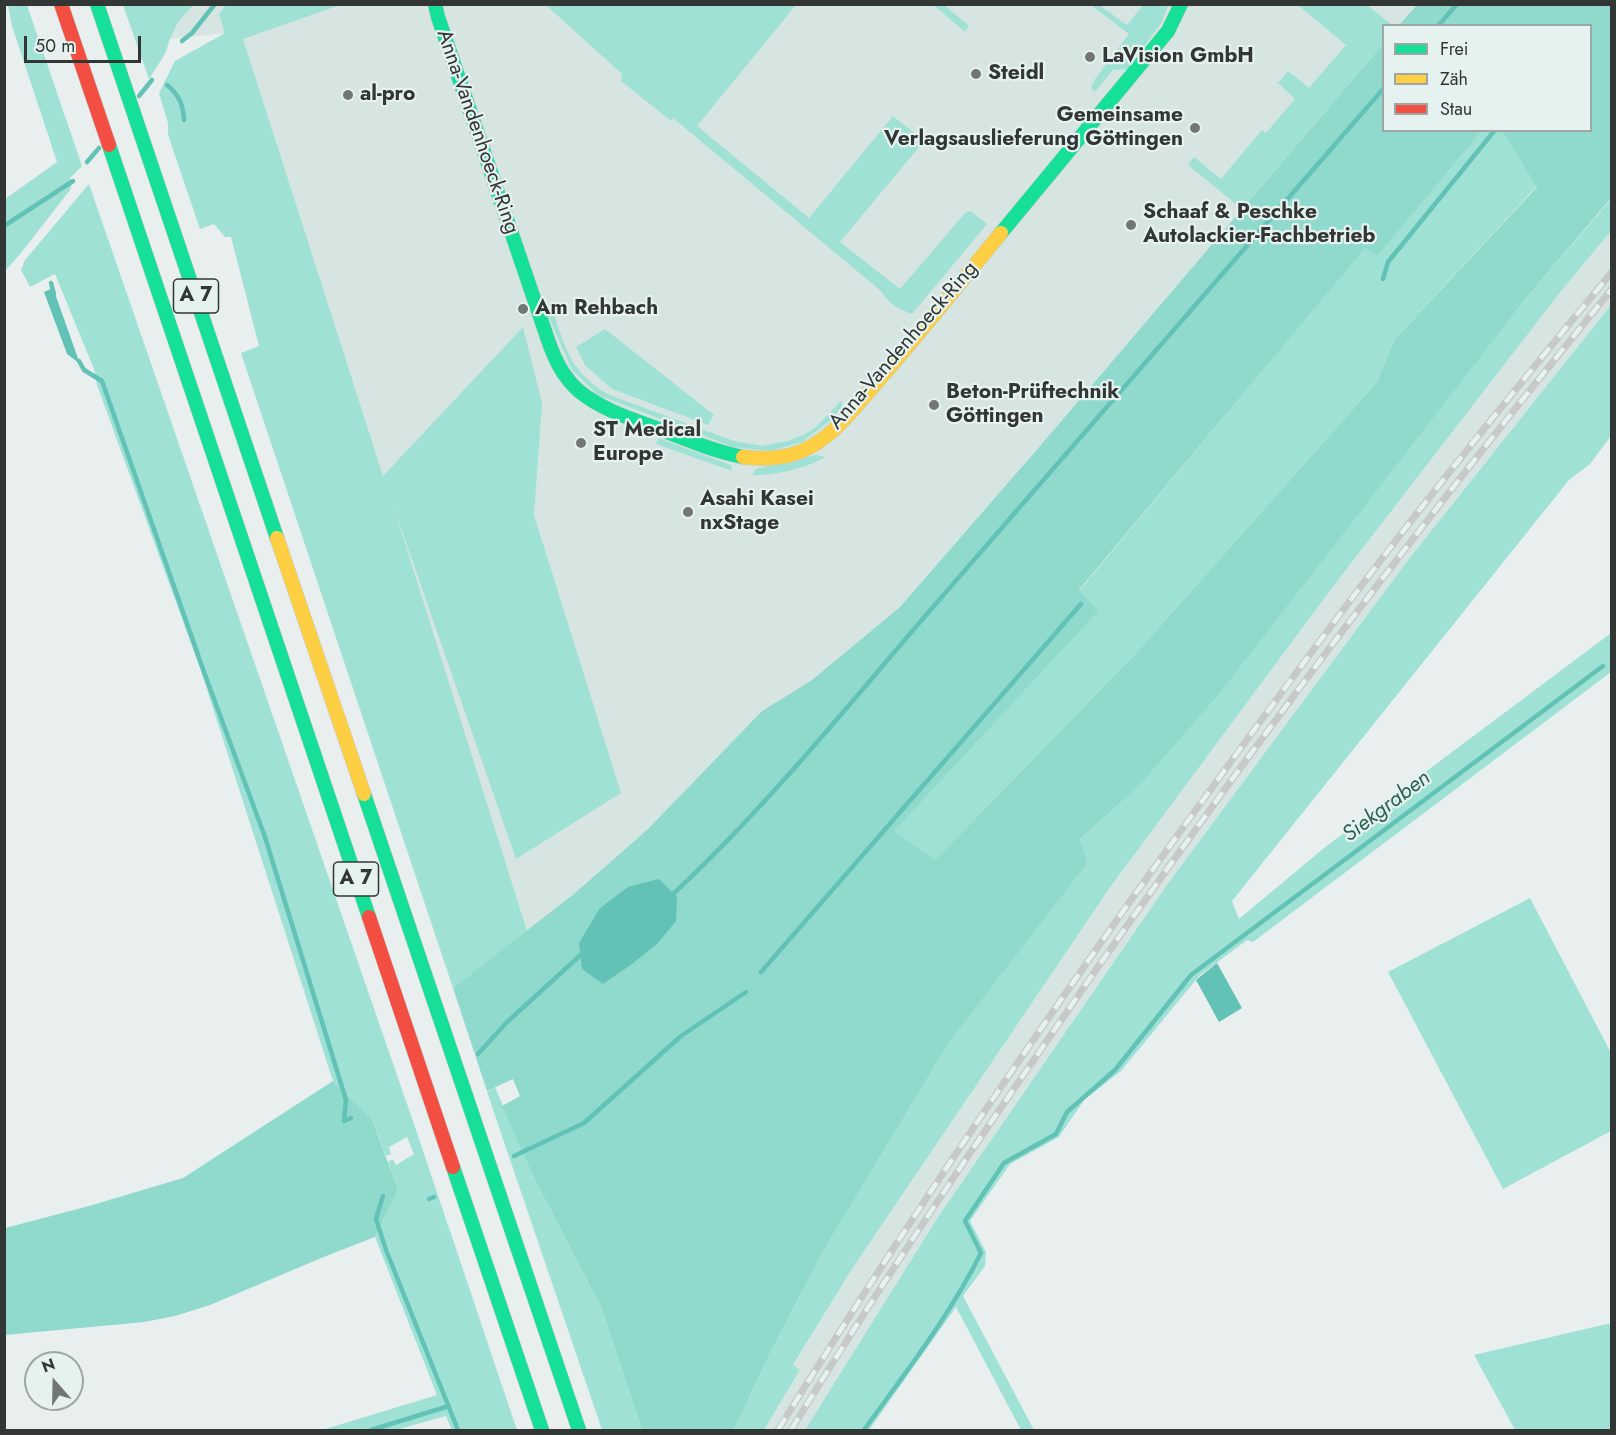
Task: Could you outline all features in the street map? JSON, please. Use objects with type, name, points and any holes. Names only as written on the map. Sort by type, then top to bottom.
[{"type":"main road","name":"A 7","points":[[61,4],[542,1431]]},
{"type":"main road","name":"A 7","points":[[97,4],[579,1431]]},
{"type":"main road","name":"Anna-Vandenhoeck-Ring","points":[[435,4],[548,340],[565,375],[577,390],[591,401],[612,411],[727,454],[770,459],[797,453],[816,445],[841,423],[912,343],[1168,32],[1181,4]]},
{"type":"shaded area","points":[[8,5],[27,5],[82,166],[69,179],[73,181],[70,190],[5,271],[5,199],[57,162],[12,26]]},
{"type":"shaded area","points":[[123,5],[193,5],[178,22],[165,54],[149,79]]},
{"type":"shaded area","points":[[158,5],[1417,5],[1400,24],[1382,24],[1382,45],[900,607],[812,680],[762,711],[648,829],[575,893],[527,931],[242,38],[225,33],[170,39]]},
{"type":"shaded area","points":[[226,5],[340,5],[243,39],[383,476],[523,327],[542,403],[534,515],[621,793],[516,859],[394,508],[527,931],[453,988],[241,353],[259,346],[231,237],[225,237],[214,224],[200,229],[168,135],[168,123],[159,93],[175,61],[225,33],[219,14]]},
{"type":"shaded area","points":[[546,5],[796,5],[697,126],[809,218],[893,116],[924,141],[840,242],[900,289],[965,213],[971,211],[987,224],[912,314],[902,310],[673,118],[671,121],[621,81],[622,74]]},
{"type":"shaded area","points":[[934,5],[944,5],[969,26],[965,32]]},
{"type":"shaded area","points":[[1091,5],[1099,5],[1127,25],[1143,5],[1168,5],[1162,22],[1127,69],[1113,70],[1095,92],[1091,88],[1095,79],[1129,34]]},
{"type":"shaded area","points":[[1298,5],[1367,5],[1391,24],[1382,24],[1382,45],[1242,209],[1188,165],[1194,157],[1221,179],[1262,130],[1266,133],[1295,99],[1278,83],[1288,71],[1309,88],[1346,45]]},
{"type":"shaded area","points":[[1417,5],[1611,5],[1611,198],[1523,302],[1218,695],[1136,789],[1080,839],[1087,863],[948,1044],[824,1250],[770,1353],[734,1430],[642,1430],[601,1307],[534,1178],[502,1106],[520,1096],[513,1079],[487,1091],[453,988],[575,893],[648,829],[762,711],[812,680],[900,607],[1382,45],[1382,132],[1481,132],[1377,256],[1365,248],[1079,590],[1098,611],[894,831],[935,860],[1137,652],[1377,382],[1394,340],[1537,187],[1503,132],[1592,132],[1592,24],[1400,24]]},
{"type":"shaded area","points":[[1481,132],[1503,132],[1537,186],[1394,340],[1377,382],[1137,652],[935,860],[893,831],[1097,611],[1079,591],[1365,247],[1377,255]]},
{"type":"shaded area","points":[[89,184],[416,1130],[517,1430],[452,1430],[446,1416],[396,1430],[322,1430],[437,1395],[375,1237],[398,1190],[388,1162],[393,1159],[396,1165],[414,1154],[407,1137],[389,1147],[391,1154],[386,1156],[372,1119],[333,1081],[201,671],[97,385],[94,369],[55,274],[30,287],[21,270],[25,260]]},
{"type":"shaded area","points":[[1611,199],[1611,231],[1558,295],[1335,584],[1111,886],[852,1269],[793,1365],[800,1370],[764,1430],[734,1430],[770,1353],[824,1250],[948,1044],[1086,863],[1080,839],[1136,789],[1523,302]]},
{"type":"shaded area","points":[[1611,231],[1611,305],[1408,560],[1169,882],[938,1217],[805,1430],[764,1430],[800,1371],[793,1366],[852,1269],[1111,886],[1335,584],[1558,295]]},
{"type":"shaded area","points":[[53,288],[80,364],[67,354],[44,292]]},
{"type":"shaded area","points":[[550,304],[573,362],[599,389],[734,441],[762,446],[788,441],[815,428],[842,400],[842,407],[830,421],[802,442],[771,451],[733,447],[598,395],[572,370],[544,306]]},
{"type":"shaded area","points":[[1611,305],[1611,436],[1590,464],[1569,480],[1232,901],[1239,919],[1324,848],[1611,633],[1611,672],[1253,942],[1247,940],[1199,976],[1121,1071],[1084,1100],[1059,1137],[1010,1164],[970,1221],[986,1252],[985,1266],[963,1296],[1034,1430],[1021,1430],[956,1307],[869,1430],[805,1430],[938,1217],[1169,882],[1408,560]]},
{"type":"shaded area","points":[[605,329],[714,415],[708,425],[612,389],[585,365],[576,347]]},
{"type":"shaded area","points":[[658,438],[731,465],[732,471],[656,444]]},
{"type":"shaded area","points":[[816,455],[826,457],[790,470],[752,475],[756,469]]},
{"type":"shaded area","points":[[659,879],[677,897],[676,921],[658,943],[603,984],[582,969],[579,943],[600,908],[628,887]]},
{"type":"shaded area","points":[[1530,898],[1611,1053],[1611,1131],[1503,1189],[1388,972]]},
{"type":"shaded area","points":[[1217,963],[1242,1008],[1219,1022],[1196,980]]},
{"type":"shaded area","points":[[333,1081],[372,1119],[398,1190],[375,1237],[210,1305],[175,1316],[144,1322],[5,1335],[5,1228],[183,1178]]},
{"type":"shaded area","points":[[495,1087],[534,1178],[601,1307],[642,1430],[602,1430],[487,1092]]},
{"type":"shaded area","points":[[1611,1323],[1611,1430],[1515,1430],[1474,1355]]},
{"type":"waterway","points":[[182,41],[192,33],[215,4]]},
{"type":"waterway","points":[[1440,24],[1457,4]]},
{"type":"waterway","points":[[139,96],[152,80]]},
{"type":"waterway","points":[[167,85],[180,100],[184,120]]},
{"type":"waterway","points":[[671,896],[707,862],[776,789],[1382,90]]},
{"type":"waterway","points":[[1383,279],[1388,262],[1493,132]]},
{"type":"waterway","points":[[87,162],[99,148]]},
{"type":"waterway","points":[[4,226],[73,181]]},
{"type":"waterway","points":[[51,283],[54,294]]},
{"type":"waterway","points":[[79,361],[84,370],[102,381],[204,672],[265,837],[346,1100],[344,1121],[351,1118]]},
{"type":"waterway","points":[[761,972],[1081,604]]},
{"type":"waterway","name":"Siekgraben","points":[[864,1430],[941,1322],[981,1253],[965,1221],[1004,1163],[1056,1134],[1067,1112],[1115,1070],[1191,975],[1603,666]]},
{"type":"waterway","points":[[478,1054],[506,1023],[584,952]]},
{"type":"waterway","points":[[514,1156],[584,1123],[681,1036],[746,992]]},
{"type":"waterway","points":[[383,1196],[376,1219],[386,1250],[458,1430]]},
{"type":"waterway","points":[[429,1199],[434,1197]]},
{"type":"waterway","points":[[371,1430],[449,1406]]},
{"type":"railway","points":[[778,1430],[952,1159],[1165,852],[1403,531],[1612,272]]},
{"type":"railway","points":[[791,1430],[849,1337],[1000,1109],[1170,865],[1386,574],[1612,289]]},
{"type":"traffic: fast","points":[[97,4],[277,538]]},
{"type":"traffic: fast","points":[[435,4],[548,340],[564,374],[579,391],[607,409],[701,445],[743,457]]},
{"type":"traffic: fast","points":[[1001,233],[1168,31],[1181,4]]},
{"type":"traffic: fast","points":[[109,145],[369,917]]},
{"type":"traffic: fast","points":[[364,794],[579,1430]]},
{"type":"traffic: fast","points":[[453,1167],[542,1430]]},
{"type":"traffic: slow","points":[[743,457],[769,458],[794,454],[810,447],[829,434],[894,363],[1001,233]]},
{"type":"traffic: slow","points":[[277,538],[364,794]]},
{"type":"traffic: jam","points":[[61,4],[109,145]]},
{"type":"traffic: jam","points":[[369,917],[453,1167]]},
{"type":"place","name":"LaVision GmbH","points":[[1090,57]]},
{"type":"place","name":"Steidl","points":[[976,74]]},
{"type":"place","name":"al-pro","points":[[348,95]]},
{"type":"place","name":"Gemeinsame Verlagsauslieferung Göttingen","points":[[1195,128]]},
{"type":"place","name":"Schaaf & Peschke Autolackier-Fachbetrieb","points":[[1131,225]]},
{"type":"place","name":"Am Rehbach","points":[[523,309]]},
{"type":"place","name":"Beton-Prüftechnik Göttingen","points":[[934,405]]},
{"type":"place","name":"ST Medical Europe","points":[[581,443]]},
{"type":"place","name":"Asahi Kasei nxStage","points":[[688,512]]}]
